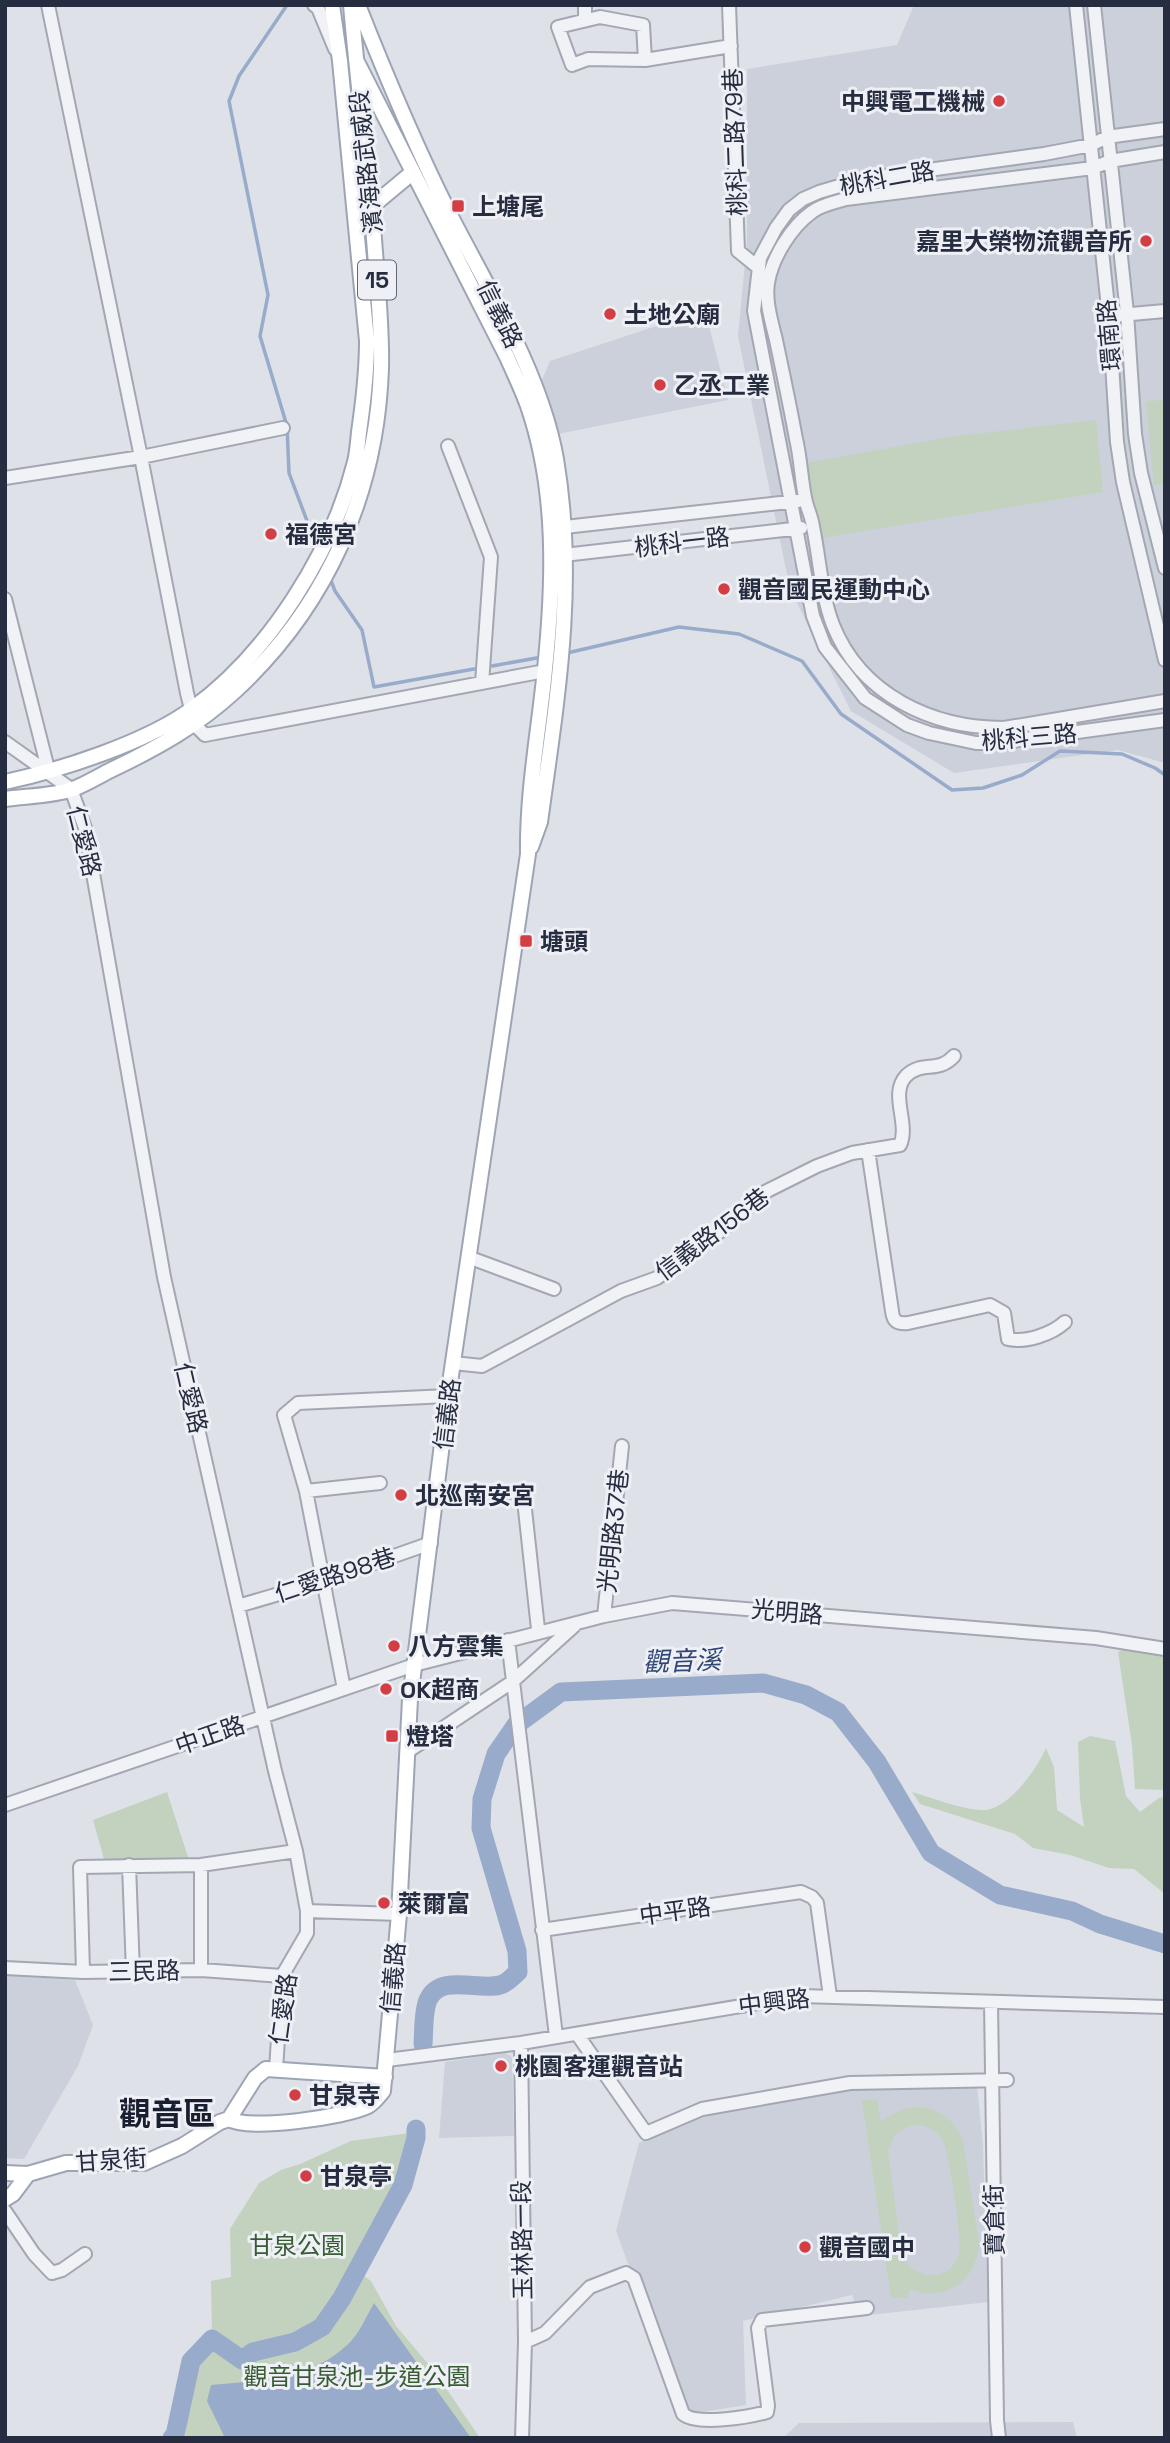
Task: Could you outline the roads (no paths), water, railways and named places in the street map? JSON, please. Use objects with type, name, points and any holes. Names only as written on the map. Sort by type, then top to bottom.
[{"type":"main road","name":"15","points":[[332,5],[340,61]]},
{"type":"main road","name":"濱海路武威段","points":[[5,799],[71,789],[131,761],[195,725],[253,674],[275,650],[293,627],[340,551],[361,494],[374,435],[379,404],[381,336],[351,5]]},
{"type":"main road","name":"信義路","points":[[358,5],[416,146],[498,304],[530,377],[548,428],[556,458],[558,556],[566,607],[555,641],[527,817],[528,855],[448,1396],[414,1665],[387,2060]]},
{"type":"main road","points":[[340,61],[377,54]]},
{"type":"main road","name":"信義路","points":[[356,60],[507,357],[528,406],[557,528]]},
{"type":"main road","name":"濱海路武威段","points":[[5,782],[49,773],[60,766],[125,745],[191,710],[254,650],[298,594],[334,524],[355,460],[367,380],[367,341],[340,61]]},
{"type":"main road","points":[[371,207],[413,172]]},
{"type":"main road","points":[[229,2119],[236,2123],[272,2124],[365,2108],[375,2102],[383,2091],[387,2060]]},
{"type":"main road","name":"甘泉街","points":[[28,2174],[66,2163],[144,2163],[182,2146],[229,2119],[261,2072],[266,2069],[275,2070]]},
{"type":"main road","points":[[275,2070],[385,2077]]},
{"type":"main road","points":[[5,2173],[28,2174]]},
{"type":"main road","points":[[5,2199],[13,2194],[28,2174]]},
{"type":"street","points":[[48,5],[195,725],[205,734],[482,683],[551,667]]},
{"type":"street","points":[[314,5],[318,8],[340,61]]},
{"type":"street","points":[[585,5],[585,20]]},
{"type":"street","name":"桃科二路79巷","points":[[729,5],[738,251],[759,268]]},
{"type":"street","name":"環南路","points":[[1076,5],[1109,317],[1121,468],[1165,660]]},
{"type":"street","name":"環南路","points":[[1094,5],[1127,313],[1135,434],[1141,473],[1165,568]]},
{"type":"street","points":[[645,60],[643,25],[600,18],[558,27],[572,65],[588,60],[645,60],[731,46]]},
{"type":"street","name":"桃科二路","points":[[792,502],[754,311],[760,258],[789,210],[803,199],[834,186],[863,179],[1091,145],[1107,137],[1165,130]]},
{"type":"street","name":"桃科二路","points":[[806,500],[799,449],[769,310],[768,284],[776,260],[790,234],[812,211],[846,199],[1093,168],[1110,161],[1165,152]]},
{"type":"street","points":[[1109,317],[1165,311]]},
{"type":"street","points":[[5,478],[141,457],[283,428]]},
{"type":"street","points":[[449,446],[491,557],[482,683]]},
{"type":"street","name":"桃科一路","points":[[557,528],[806,500]]},
{"type":"street","name":"桃科三路","points":[[806,500],[826,604],[834,627],[859,667],[881,690],[902,704],[961,725],[1004,728],[1165,701]]},
{"type":"street","name":"桃科三路","points":[[792,502],[813,616],[825,647],[865,698],[907,725],[929,733],[976,743],[1021,741],[1165,720]]},
{"type":"street","name":"桃科一路","points":[[558,556],[813,527]]},
{"type":"street","points":[[1147,577],[1165,574]]},
{"type":"street","points":[[5,599],[49,773]]},
{"type":"street","name":"仁愛路","points":[[10,745],[71,789],[85,828],[164,1277],[263,1717],[296,1851],[307,1911],[307,1933],[282,1976],[275,2070]]},
{"type":"street","name":"信義路156巷","points":[[453,1363],[482,1366],[621,1292],[657,1278],[722,1230],[762,1193],[817,1166],[852,1153],[897,1146],[902,1141],[899,1090],[903,1079],[919,1067],[939,1068],[954,1056]]},
{"type":"street","points":[[868,1150],[891,1311],[895,1321],[900,1324],[908,1323],[990,1305],[1004,1314],[1007,1339],[1015,1341],[1056,1331],[1065,1322]]},
{"type":"street","points":[[468,1258],[554,1289]]},
{"type":"street","points":[[344,1689],[306,1491],[285,1415],[298,1403],[448,1396]]},
{"type":"street","name":"光明路37巷","points":[[604,1616],[622,1446]]},
{"type":"street","points":[[306,1491],[380,1483]]},
{"type":"street","points":[[437,1495],[523,1491],[538,1629]]},
{"type":"street","name":"仁愛路98巷","points":[[238,1606],[323,1581],[431,1543]]},
{"type":"street","name":"光明路","points":[[414,1665],[604,1616],[672,1603],[1096,1638],[1165,1649]]},
{"type":"street","points":[[407,1752],[512,1682],[576,1625]]},
{"type":"street","points":[[508,1640],[556,2036]]},
{"type":"street","name":"中正路","points":[[5,1805],[414,1665]]},
{"type":"street","points":[[83,1972],[80,1867],[201,1865],[296,1851]]},
{"type":"street","points":[[129,1865],[133,1972]]},
{"type":"street","points":[[201,1865],[201,1970]]},
{"type":"street","name":"中平路","points":[[542,1930],[802,1892],[812,1896],[817,1903],[830,1996]]},
{"type":"street","points":[[307,1911],[399,1914]]},
{"type":"street","name":"三民路","points":[[5,1968],[83,1972],[201,1970],[282,1976]]},
{"type":"street","name":"中興路","points":[[387,2060],[521,2043],[802,1996],[1165,2007]]},
{"type":"street","name":"寶倉街","points":[[990,2002],[999,2438]]},
{"type":"street","points":[[577,2034],[646,2133],[702,2109],[850,2083],[1007,2080]]},
{"type":"street","name":"玉林路一段","points":[[521,2043],[525,2342],[522,2438]]},
{"type":"street","points":[[5,2211],[34,2254],[52,2273],[62,2270],[85,2254]]},
{"type":"street","points":[[525,2342],[545,2333],[590,2287],[626,2273],[634,2278],[683,2414],[692,2420],[753,2416],[767,2412],[768,2406],[758,2328],[762,2320],[867,2308]]},
{"type":"water","name":"觀音甘泉池-步道公園","points":[[374,2303],[471,2438],[225,2438],[207,2401],[211,2385],[286,2376],[321,2363],[352,2340]]},
{"type":"waterway","points":[[287,5],[239,76],[229,101],[268,295],[260,336],[287,426],[289,473],[315,542]]},
{"type":"waterway","points":[[330,578],[335,591],[362,630],[374,687],[474,669]]},
{"type":"waterway","points":[[567,653],[679,627],[739,634],[802,661],[841,714],[952,790],[983,788],[1022,775],[1060,751],[1122,754],[1165,775]]},
{"type":"waterway","points":[[492,666],[542,657]]},
{"type":"waterway","name":"觀音溪","points":[[423,2044],[425,2010],[434,1992],[451,1985],[500,1985],[518,1972],[517,1951],[481,1828],[482,1799],[496,1754],[516,1725],[561,1692],[763,1683],[806,1695],[838,1712],[877,1762],[931,1853],[1000,1895],[1072,1911],[1100,1924],[1165,1944]]},
{"type":"waterway","name":"觀音溪","points":[[172,2438],[175,2435],[191,2361],[212,2339],[242,2360],[253,2352],[295,2342],[322,2327],[342,2298],[403,2185],[416,2129]]},
{"type":"place","name":"中興電工機械","points":[[999,101]]},
{"type":"place","name":"上塘尾","points":[[458,206]]},
{"type":"place","name":"嘉里大榮物流觀音所","points":[[1146,241]]},
{"type":"place","name":"土地公廟","points":[[610,314]]},
{"type":"place","name":"乙丞工業","points":[[660,385]]},
{"type":"place","name":"福德宮","points":[[271,534]]},
{"type":"place","name":"觀音國民運動中心","points":[[724,589]]},
{"type":"place","name":"塘頭","points":[[526,941]]},
{"type":"place","name":"北巡南安宮","points":[[401,1495]]},
{"type":"place","name":"八方雲集","points":[[394,1646]]},
{"type":"place","name":"OK超商","points":[[386,1689]]},
{"type":"place","name":"燈塔","points":[[392,1736]]},
{"type":"place","name":"萊爾富","points":[[384,1903]]},
{"type":"place","name":"桃園客運觀音站","points":[[501,2066]]},
{"type":"place","name":"甘泉寺","points":[[295,2095]]},
{"type":"place","name":"甘泉亭","points":[[306,2176]]},
{"type":"place","name":"觀音國中","points":[[805,2247]]},
{"type":"district","name":"觀音區","points":[[167,2114]]},
{"type":"park label","name":"甘泉公園","points":[[297,2245]]}]
